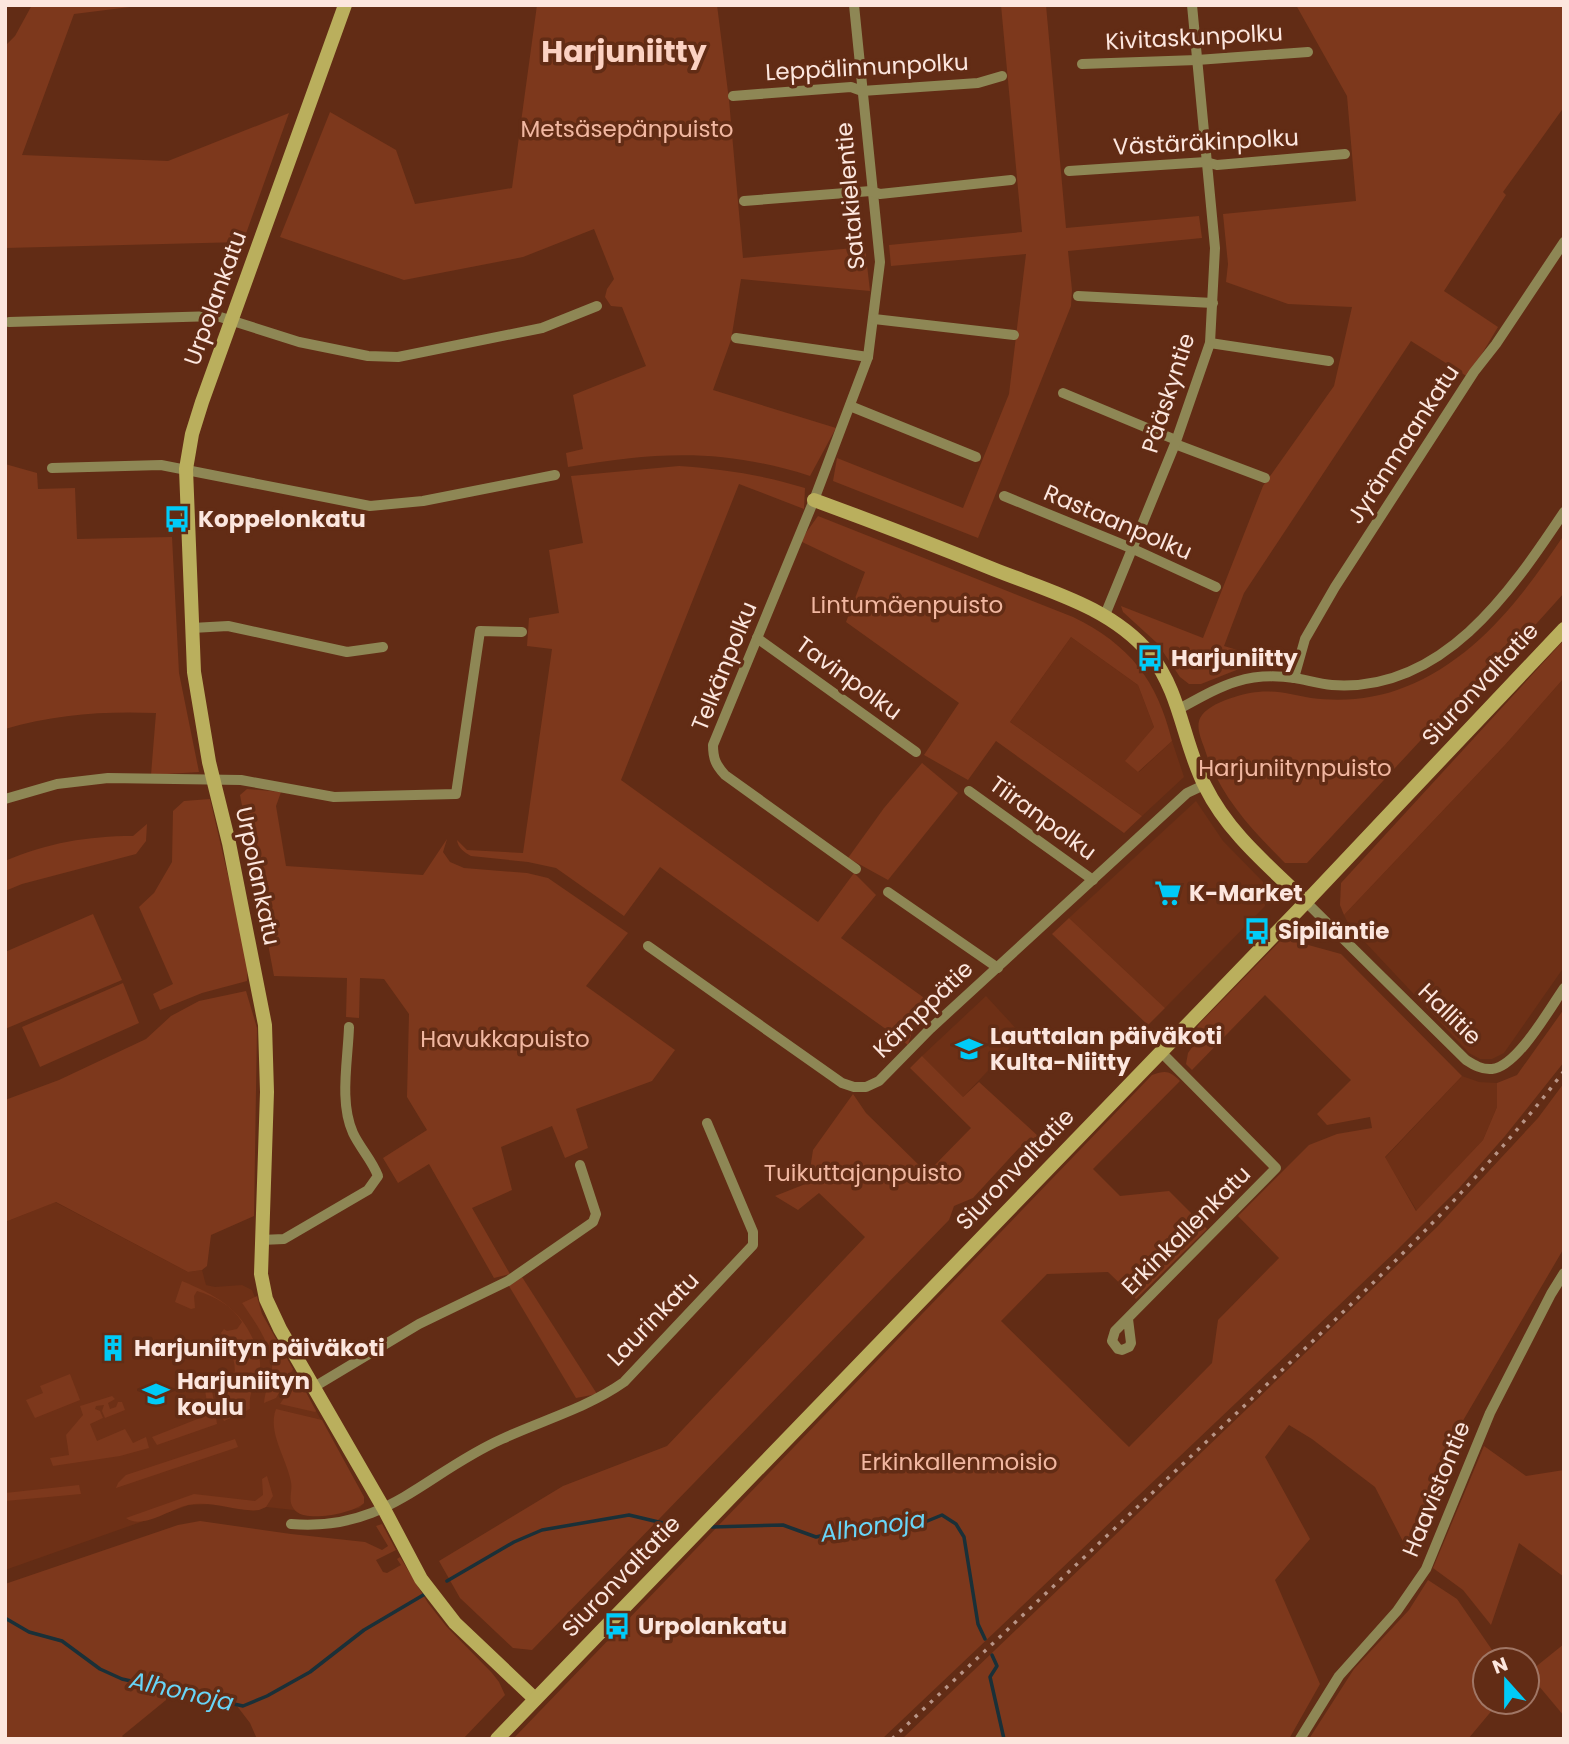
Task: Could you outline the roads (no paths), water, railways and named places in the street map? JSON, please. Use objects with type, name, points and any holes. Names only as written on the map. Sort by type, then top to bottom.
[{"type":"main road","name":"Urpolankatu","points":[[345,5],[192,434],[186,469],[194,672],[265,1025],[267,1092],[261,1274],[266,1299],[280,1329],[384,1509],[421,1579],[455,1623],[535,1699]]},
{"type":"main road","points":[[814,500],[914,537],[1105,615],[1129,631],[1151,655],[1164,675],[1179,709],[1189,748],[1215,806],[1234,831],[1306,902]]},
{"type":"main road","name":"Siuronvaltatie","points":[[497,1739],[1306,902],[1564,629]]},
{"type":"street","name":"Satakielentie","points":[[814,500],[868,357],[880,262],[854,5]]},
{"type":"street","name":"Pääskyntie","points":[[1105,615],[1176,442],[1210,344],[1215,248],[1192,5]]},
{"type":"street","name":"Kivitaskunpolku","points":[[1082,64],[1197,60],[1308,52]]},
{"type":"street","name":"Leppälinnunpolku","points":[[733,96],[851,87],[862,91],[978,83],[1002,76]]},
{"type":"street","name":"Västäräkinpolku","points":[[1069,171],[1206,162],[1217,165],[1345,153]]},
{"type":"street","points":[[744,201],[872,191],[880,194],[1011,180]]},
{"type":"street","name":"Jyränmaankatu","points":[[1294,678],[1305,639],[1335,587],[1474,372],[1496,344],[1564,242]]},
{"type":"street","points":[[1078,296],[1213,303]]},
{"type":"street","points":[[9,322],[217,316],[299,342],[367,356],[398,357],[542,328],[597,306]]},
{"type":"street","points":[[874,318],[1014,335]]},
{"type":"street","points":[[736,338],[868,357]]},
{"type":"street","points":[[1210,344],[1329,361]]},
{"type":"street","points":[[1063,393],[1265,478]]},
{"type":"street","points":[[850,406],[976,457]]},
{"type":"street","points":[[51,468],[161,465],[370,506],[423,501],[555,475]]},
{"type":"street","name":"Rastaanpolku","points":[[1004,496],[1131,548],[1216,587]]},
{"type":"street","name":"Telkänpolku","points":[[814,500],[713,745],[713,756],[725,775],[856,869]]},
{"type":"street","points":[[1179,709],[1215,688],[1250,677],[1294,678],[1332,685],[1360,685],[1413,671],[1466,636],[1497,604],[1528,566],[1564,512]]},
{"type":"street","points":[[192,628],[228,626],[347,652],[383,647]]},
{"type":"street","points":[[5,799],[57,784],[108,778],[251,781],[334,797],[456,794],[480,631],[522,632]]},
{"type":"street","name":"Tavinpolku","points":[[757,638],[916,752]]},
{"type":"street","name":"Kämppätie","points":[[648,946],[832,1076],[854,1087],[866,1087],[879,1082],[930,1029],[1187,793],[1204,785]]},
{"type":"street","name":"Tiiranpolku","points":[[970,791],[1093,880]]},
{"type":"street","points":[[888,892],[998,968]]},
{"type":"street","name":"Hallitie","points":[[1306,902],[1466,1060],[1478,1067],[1492,1069],[1506,1064],[1521,1049],[1564,988]]},
{"type":"street","points":[[261,1240],[284,1240],[368,1190],[378,1176],[354,1134],[347,1113],[349,1027]]},
{"type":"street","name":"Erkinkallenkatu","points":[[1128,1319],[1276,1168],[1160,1051]]},
{"type":"street","name":"Laurinkatu","points":[[292,1524],[335,1523],[384,1509],[466,1457],[605,1395],[624,1382],[752,1245],[753,1232],[707,1123]]},
{"type":"street","points":[[314,1387],[419,1324],[508,1281],[593,1222],[596,1214],[580,1165]]},
{"type":"street","name":"Haavistontie","points":[[1300,1739],[1339,1676],[1396,1611],[1426,1569],[1490,1413],[1564,1273]]},
{"type":"waterway","name":"Alhonoja","points":[[447,1581],[514,1542],[542,1530],[629,1515],[667,1524]]},
{"type":"waterway","name":"Alhonoja","points":[[712,1527],[783,1525],[816,1537],[841,1531],[877,1530],[890,1523],[905,1526],[920,1524],[942,1515],[956,1524],[964,1537],[978,1624],[985,1639]]},
{"type":"waterway","name":"Alhonoja","points":[[5,1618],[29,1632],[62,1641],[100,1669],[122,1679],[243,1706],[310,1672],[364,1630],[425,1594]]},
{"type":"waterway","name":"Alhonoja","points":[[992,1655],[997,1666],[990,1677],[1004,1739]]},
{"type":"railway","points":[[892,1739],[1369,1287],[1490,1161],[1564,1071]]},
{"type":"place","name":"Koppelonkatu","points":[[177,519]]},
{"type":"place","name":"Harjuniitty","points":[[1150,658]]},
{"type":"place","name":"K-Market","points":[[1168,893]]},
{"type":"place","name":"Sipiläntie","points":[[1257,931]]},
{"type":"place","name":"Lauttalan päiväkoti Kulta-Niitty","points":[[969,1049]]},
{"type":"place","name":"Harjuniityn päiväkoti","points":[[113,1348]]},
{"type":"place","name":"Harjuniityn koulu","points":[[156,1394]]},
{"type":"place","name":"Urpolankatu","points":[[617,1626]]},
{"type":"district","name":"Harjuniitty","points":[[624,51]]},
{"type":"park label","name":"Metsäsepänpuisto","points":[[627,129]]},
{"type":"park label","name":"Lintumäenpuisto","points":[[907,605]]},
{"type":"park label","name":"Harjuniitynpuisto","points":[[1295,768]]},
{"type":"park label","name":"Havukkapuisto","points":[[505,1039]]},
{"type":"park label","name":"Tuikuttajanpuisto","points":[[863,1173]]},
{"type":"park label","name":"Erkinkallenmoisio","points":[[959,1462]]}]
